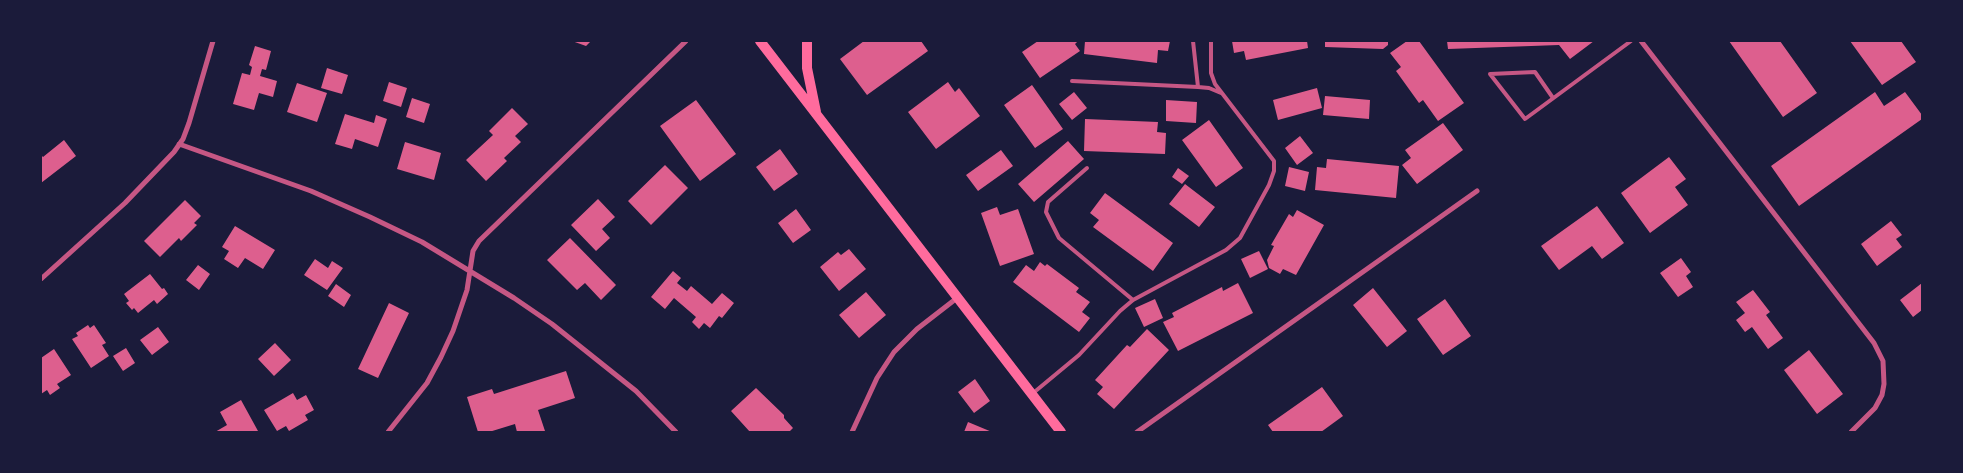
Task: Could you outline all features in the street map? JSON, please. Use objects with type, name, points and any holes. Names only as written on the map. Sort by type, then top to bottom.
[{"type":"main road","points":[[760,41],[1061,432]]},
{"type":"main road","points":[[807,41],[807,68],[816,115]]},
{"type":"street","points":[[41,279],[125,203],[174,152],[189,123],[213,41]]},
{"type":"street","points":[[388,432],[427,383],[441,357],[453,331],[467,290],[473,251],[479,241],[686,41]]},
{"type":"street","points":[[1641,41],[1874,343],[1883,361],[1884,384],[1882,395],[1875,408],[1851,432]]},
{"type":"street","points":[[179,144],[311,191],[422,242],[552,324],[636,391],[676,432]]},
{"type":"street","points":[[1137,432],[1477,192]]},
{"type":"street","points":[[852,432],[877,378],[894,352],[916,329],[957,298]]},
{"type":"lane","points":[[1193,41],[1198,86]]},
{"type":"lane","points":[[1032,394],[1079,355],[1120,311],[1133,300],[1226,250],[1240,238],[1269,185],[1274,171],[1274,160],[1215,84],[1211,72],[1211,41]]},
{"type":"lane","points":[[1553,98],[1535,72],[1490,74],[1525,119],[1631,41]]},
{"type":"lane","points":[[1072,81],[1198,86],[1221,93]]},
{"type":"lane","points":[[1087,168],[1048,202],[1046,212],[1059,238],[1133,300]]},
{"type":"building","points":[[572,41],[591,41],[586,46]]},
{"type":"building","points":[[864,41],[921,41],[928,51],[867,95],[840,59]]},
{"type":"building","points":[[1038,41],[1078,41],[1075,44],[1080,51],[1040,78],[1022,52]]},
{"type":"building","points":[[1085,41],[1170,41],[1168,51],[1158,50],[1157,63],[1084,54]]},
{"type":"building","points":[[1232,41],[1307,41],[1308,48],[1246,60],[1244,51],[1234,53]]},
{"type":"building","points":[[1325,41],[1388,41],[1388,45],[1383,49],[1325,47]]},
{"type":"building","points":[[1407,41],[1419,41],[1464,103],[1438,121],[1423,100],[1419,103],[1396,71],[1401,67],[1390,53]]},
{"type":"building","points":[[1447,41],[1594,41],[1570,59],[1559,45],[1448,49]]},
{"type":"building","points":[[1729,41],[1780,41],[1817,93],[1783,117]]},
{"type":"building","points":[[1850,41],[1901,41],[1916,62],[1882,85]]},
{"type":"building","points":[[255,46],[271,51],[266,70],[262,69],[260,76],[277,81],[273,97],[259,93],[254,110],[233,104],[242,73],[250,75],[252,67],[249,65]]},
{"type":"building","points":[[327,68],[348,75],[342,94],[321,88]]},
{"type":"building","points":[[389,82],[407,88],[401,107],[383,101]]},
{"type":"building","points":[[948,82],[955,92],[959,88],[980,116],[936,149],[908,112]]},
{"type":"building","points":[[297,83],[327,93],[317,122],[287,112]]},
{"type":"building","points":[[1032,85],[1063,129],[1035,148],[1004,105]]},
{"type":"building","points":[[1317,88],[1322,108],[1278,120],[1273,100]]},
{"type":"building","points":[[1074,92],[1087,108],[1072,120],[1059,104]]},
{"type":"building","points":[[1875,92],[1884,106],[1905,92],[1922,115],[1922,119],[1799,206],[1771,166]]},
{"type":"building","points":[[1325,96],[1370,100],[1369,119],[1323,115]]},
{"type":"building","points":[[412,98],[430,104],[424,123],[406,117]]},
{"type":"building","points":[[696,100],[736,154],[700,181],[660,126]]},
{"type":"building","points":[[1166,100],[1197,102],[1196,123],[1166,121]]},
{"type":"building","points":[[512,108],[528,124],[515,136],[521,142],[504,158],[507,161],[486,181],[466,160],[493,135],[489,131]]},
{"type":"building","points":[[345,114],[374,123],[376,115],[387,119],[378,147],[355,139],[352,149],[335,144]]},
{"type":"building","points":[[1085,119],[1158,122],[1157,132],[1166,133],[1165,154],[1084,151]]},
{"type":"building","points":[[1209,120],[1243,168],[1216,187],[1182,140]]},
{"type":"building","points":[[1443,123],[1463,150],[1417,184],[1402,165],[1411,158],[1405,150]]},
{"type":"building","points":[[1300,136],[1313,153],[1297,165],[1285,148]]},
{"type":"building","points":[[64,140],[76,156],[41,183],[41,155],[43,157]]},
{"type":"building","points":[[1068,141],[1084,159],[1034,202],[1018,184]]},
{"type":"building","points":[[405,142],[441,153],[434,180],[397,169]]},
{"type":"building","points":[[780,149],[798,174],[774,191],[756,167]]},
{"type":"building","points":[[1001,150],[1013,166],[978,191],[966,175]]},
{"type":"building","points":[[1669,157],[1686,179],[1675,187],[1688,205],[1650,233],[1621,193]]},
{"type":"building","points":[[1327,159],[1399,166],[1396,198],[1315,190],[1317,167],[1326,168]]},
{"type":"building","points":[[665,165],[688,188],[651,225],[628,201]]},
{"type":"building","points":[[1289,167],[1309,172],[1305,191],[1285,186]]},
{"type":"building","points":[[1178,168],[1189,176],[1182,184],[1172,177]]},
{"type":"building","points":[[1185,184],[1215,207],[1199,227],[1169,204]]},
{"type":"building","points":[[1105,193],[1173,243],[1153,271],[1093,227],[1099,220],[1090,213]]},
{"type":"building","points":[[598,199],[615,217],[602,229],[610,238],[596,251],[571,225]]},
{"type":"building","points":[[185,200],[201,216],[194,223],[197,225],[181,241],[179,238],[160,257],[144,241]]},
{"type":"building","points":[[1597,206],[1624,243],[1602,259],[1592,246],[1559,270],[1541,246]]},
{"type":"building","points":[[997,207],[1000,215],[1018,209],[1034,254],[1000,266],[981,213]]},
{"type":"building","points":[[796,209],[811,230],[793,243],[778,223]]},
{"type":"building","points":[[1297,210],[1324,225],[1296,275],[1283,269],[1280,274],[1269,268],[1267,260],[1274,246],[1271,245],[1289,214],[1293,217]]},
{"type":"building","points":[[1891,221],[1902,235],[1896,239],[1902,247],[1877,266],[1861,244]]},
{"type":"building","points":[[235,226],[275,250],[263,269],[245,258],[238,268],[224,259],[229,251],[222,247]]},
{"type":"building","points":[[570,238],[616,285],[601,300],[585,283],[577,290],[547,260]]},
{"type":"building","points":[[849,249],[866,269],[839,291],[820,267],[838,252],[841,255]]},
{"type":"building","points":[[1259,251],[1268,269],[1250,278],[1241,259]]},
{"type":"building","points":[[1681,258],[1691,272],[1686,276],[1693,287],[1678,297],[1660,273]]},
{"type":"building","points":[[315,259],[328,268],[332,261],[343,268],[327,290],[304,275]]},
{"type":"building","points":[[1040,262],[1045,266],[1047,264],[1079,288],[1076,292],[1090,302],[1082,312],[1090,318],[1079,332],[1013,282],[1026,265],[1034,271]]},
{"type":"building","points":[[198,265],[210,274],[199,290],[186,280]]},
{"type":"building","points":[[673,271],[681,278],[677,283],[687,291],[691,286],[712,304],[722,293],[734,303],[722,318],[719,316],[710,328],[704,323],[699,329],[692,322],[696,317],[674,298],[665,309],[651,297]]},
{"type":"building","points":[[150,274],[168,294],[157,304],[154,300],[138,313],[134,308],[132,310],[126,303],[129,301],[124,294]]},
{"type":"building","points":[[1238,283],[1253,313],[1178,351],[1163,322],[1174,317],[1172,313],[1222,287],[1223,291]]},
{"type":"building","points":[[1922,283],[1922,310],[1913,317],[1900,300]]},
{"type":"building","points":[[336,284],[351,295],[344,307],[328,296]]},
{"type":"building","points":[[1373,288],[1407,331],[1387,347],[1353,305]]},
{"type":"building","points":[[1753,290],[1770,312],[1766,315],[1783,338],[1768,349],[1752,327],[1745,332],[1736,320],[1745,313],[1736,302]]},
{"type":"building","points":[[866,292],[886,315],[859,338],[839,315]]},
{"type":"building","points":[[1155,299],[1163,318],[1144,327],[1135,308]]},
{"type":"building","points":[[1445,299],[1471,336],[1443,355],[1417,319]]},
{"type":"building","points":[[389,303],[409,313],[378,378],[358,369]]},
{"type":"building","points":[[88,325],[90,328],[94,325],[106,343],[102,345],[109,356],[91,368],[72,339],[78,336],[76,333]]},
{"type":"building","points":[[158,327],[169,342],[152,355],[140,340]]},
{"type":"building","points":[[1147,329],[1169,350],[1114,409],[1097,394],[1103,387],[1095,380],[1127,345],[1130,347]]},
{"type":"building","points":[[275,343],[291,360],[274,376],[258,359]]},
{"type":"building","points":[[126,348],[135,363],[123,371],[113,356]]},
{"type":"building","points":[[54,349],[71,375],[57,384],[60,388],[50,395],[47,390],[41,394],[41,358]]},
{"type":"building","points":[[1809,350],[1843,394],[1817,414],[1784,370]]},
{"type":"building","points":[[566,371],[575,398],[538,410],[545,431],[517,432],[515,424],[489,432],[478,432],[467,397],[492,389],[494,394]]},
{"type":"building","points":[[975,379],[990,401],[974,413],[958,392]]},
{"type":"building","points":[[1322,387],[1343,416],[1321,432],[1273,432],[1268,425]]},
{"type":"building","points":[[756,388],[784,415],[784,418],[793,428],[789,432],[750,432],[731,411]]},
{"type":"building","points":[[293,393],[297,400],[306,395],[314,410],[305,415],[308,420],[289,431],[286,426],[277,431],[264,410]]},
{"type":"building","points":[[241,400],[258,431],[215,432],[227,425],[220,412]]},
{"type":"building","points":[[968,422],[992,432],[964,432]]}]
